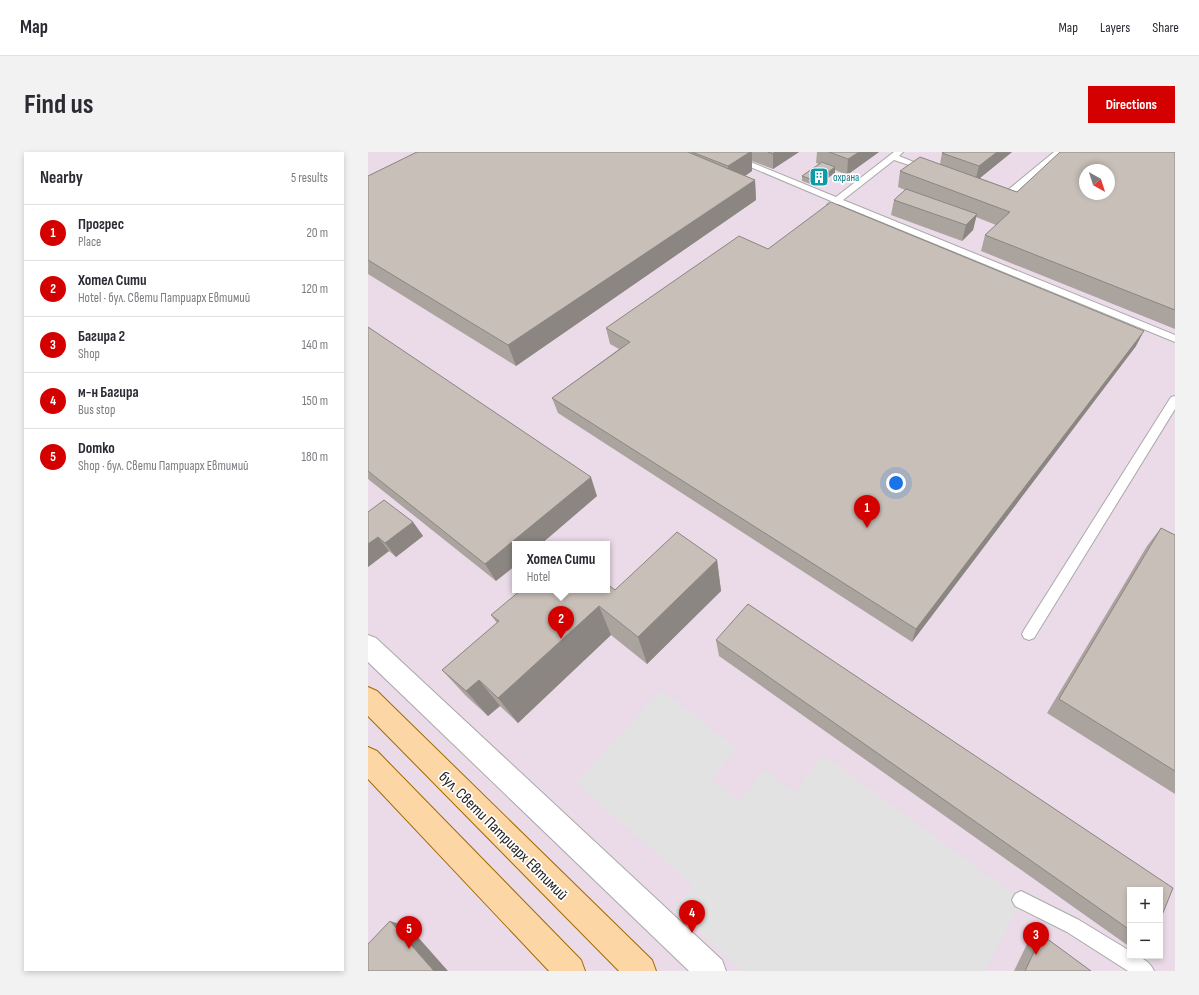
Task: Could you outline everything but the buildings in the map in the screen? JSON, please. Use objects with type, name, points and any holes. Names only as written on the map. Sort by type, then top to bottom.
[{"type":"main road","name":"бул. Свети Патриарх Евтимий","points":[[368,699],[641,971]]},
{"type":"main road","points":[[368,760],[570,971]]},
{"type":"street","points":[[368,646],[711,971]]},
{"type":"lane","points":[[719,152],[1175,339]]},
{"type":"lane","points":[[989,192],[1004,198],[1059,152]]},
{"type":"lane","points":[[825,209],[896,154],[937,173]]},
{"type":"lane","points":[[1029,634],[1175,400]]},
{"type":"lane","points":[[1021,900],[1073,926],[1145,971]]},
{"type":"shaded area","points":[[368,152],[1175,152],[1175,971],[368,971]]},
{"type":"shaded area","points":[[661,690],[736,748],[711,779],[739,801],[765,769],[795,793],[823,755],[1021,900],[985,971],[742,971],[673,909],[693,885],[576,783]]},
{"type":"place","name":"охрана","points":[[819,177]]},
{"type":"place","name":"Прогрес","points":[[867,528]]},
{"type":"place","name":"Хотел Сити","points":[[561,639]]},
{"type":"place","name":"м-н Багира","points":[[692,933]]},
{"type":"place","name":"Domko","points":[[409,949]]},
{"type":"place","name":"Багира 2","points":[[1036,955]]}]
